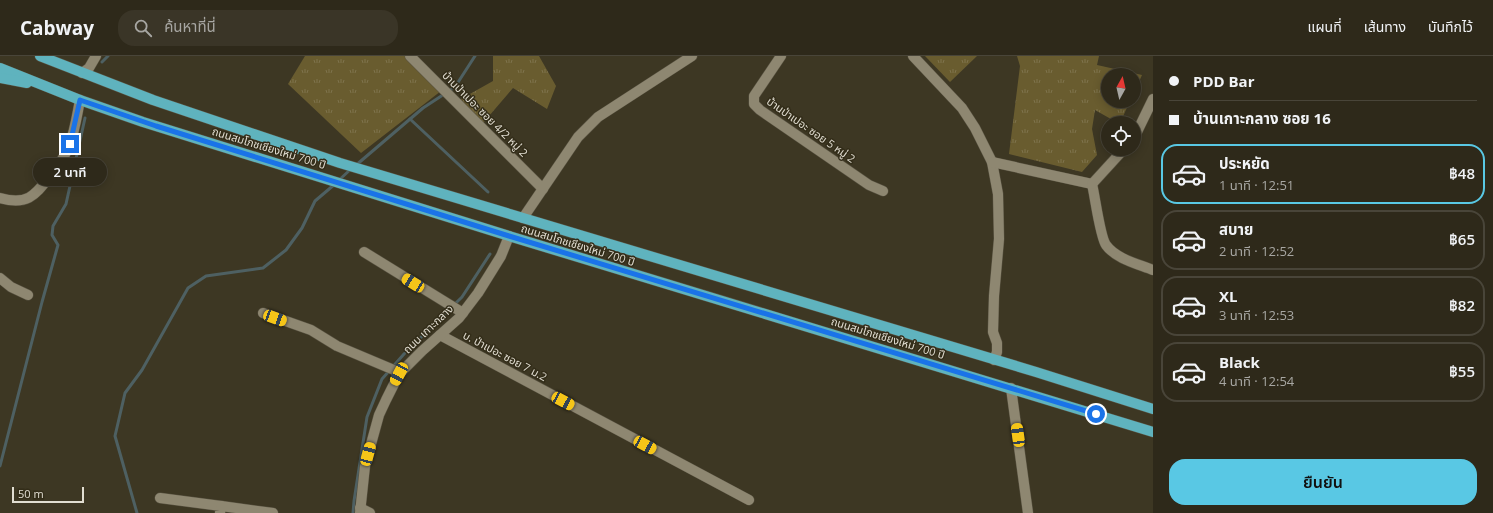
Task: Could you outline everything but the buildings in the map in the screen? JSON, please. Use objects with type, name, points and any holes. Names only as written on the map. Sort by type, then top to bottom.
[{"type":"main road","name":"ถนนสมโภชเชียงใหม่ 700 ปี","points":[[40,56],[153,100],[340,163],[1153,409]]},
{"type":"main road","points":[[45,56],[57,63]]},
{"type":"main road","name":"ถนนสมโภชเชียงใหม่ 700 ปี","points":[[0,68],[80,100],[149,124],[509,236],[1153,432]]},
{"type":"main road","points":[[0,78],[49,87]]},
{"type":"street","points":[[82,73],[89,68],[96,56]]},
{"type":"street","name":"บ้านป่าเปอะ ซอย 4/2 หมู่ 2","points":[[410,56],[543,189]]},
{"type":"street","points":[[523,218],[578,137],[598,117],[692,56]]},
{"type":"street","name":"บ้านป่าเปอะ ซอย 5 หมู่ 2","points":[[781,56],[754,96],[754,104],[760,110],[870,185],[883,191]]},
{"type":"street","points":[[913,56],[962,108],[975,128],[992,162],[998,194],[999,239],[994,296],[993,332],[998,343],[994,360]]},
{"type":"street","points":[[1141,124],[1153,99]]},
{"type":"street","points":[[0,198],[12,201],[26,199],[36,194],[66,154],[70,144],[80,100]]},
{"type":"street","points":[[1092,184],[1118,156]]},
{"type":"street","points":[[992,162],[1092,184]]},
{"type":"street","points":[[1092,184],[1105,244],[1122,258],[1153,270]]},
{"type":"street","name":"ถนน เกาะกลาง","points":[[360,511],[365,466],[394,371],[459,318],[478,293],[501,256],[509,236]]},
{"type":"street","points":[[364,252],[463,313]]},
{"type":"street","points":[[0,278],[11,287],[28,295]]},
{"type":"street","points":[[263,313],[311,330],[337,346],[394,371]]},
{"type":"street","name":"บ. ป่าเปอะ ซอย 7 ม.2","points":[[440,335],[749,500]]},
{"type":"street","points":[[1011,388],[1028,513]]},
{"type":"street","points":[[160,498],[221,509],[273,513]]},
{"type":"street","points":[[360,511],[370,513]]},
{"type":"green space","points":[[305,56],[407,56],[441,91],[361,153],[288,84]]},
{"type":"green space","points":[[493,56],[539,56],[556,86],[547,109],[513,88],[483,123],[461,99],[493,81]]},
{"type":"green space","points":[[925,56],[977,56],[950,82]]},
{"type":"green space","points":[[1017,56],[1099,56],[1097,65],[1110,68],[1101,68],[1101,108],[1127,108],[1123,116],[1106,116],[1095,110],[1092,129],[1097,155],[1082,172],[1009,154],[1020,66]]},
{"type":"waterway","points":[[102,62],[108,56]]},
{"type":"waterway","points":[[355,166],[423,108],[455,87],[475,56]]},
{"type":"waterway","points":[[0,466],[58,245],[52,235],[53,226],[66,204],[85,118]]},
{"type":"waterway","points":[[410,119],[488,192]]},
{"type":"waterway","points":[[339,180],[351,169]]},
{"type":"waterway","points":[[137,513],[115,436],[125,393],[142,370],[188,288],[206,276],[263,268],[286,250],[302,228],[315,201],[335,184]]},
{"type":"waterway","points":[[353,513],[367,417],[382,379],[404,354],[462,297],[490,254]]},
{"type":"route","points":[[70,144],[80,100],[156,126],[509,236],[1096,414]]}]
